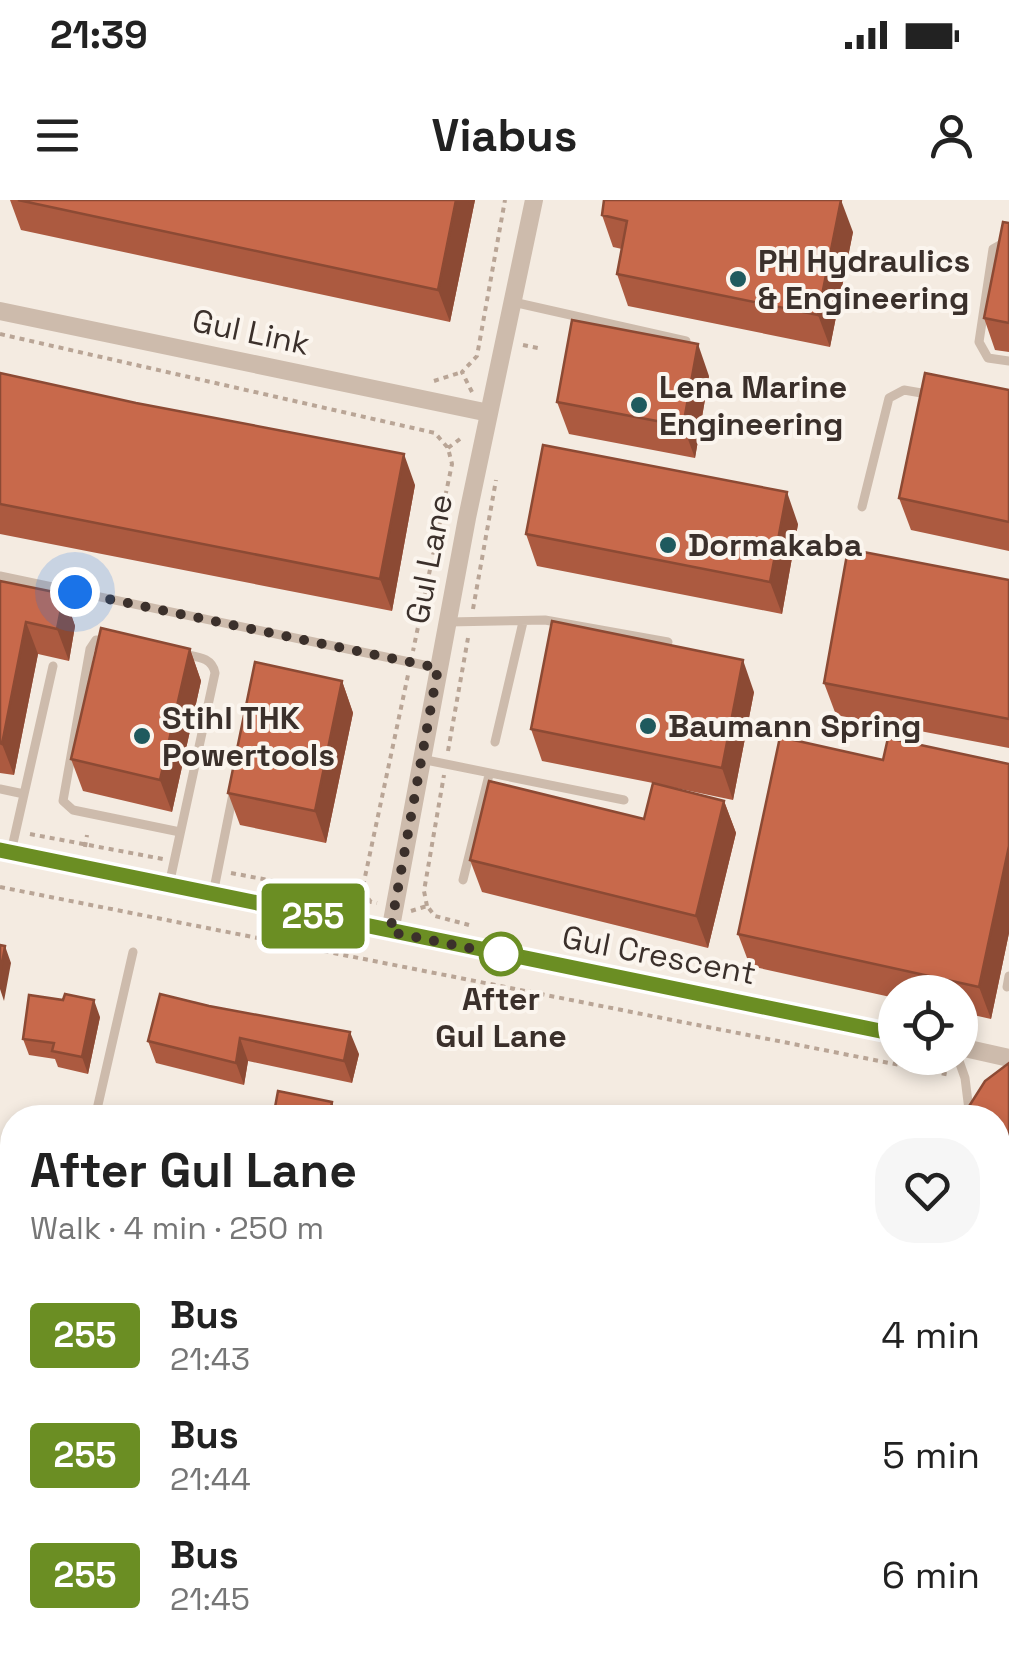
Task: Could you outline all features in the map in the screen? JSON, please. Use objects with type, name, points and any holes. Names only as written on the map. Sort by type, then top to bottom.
[{"type":"street","name":"Gul Lane","points":[[390,932],[510,301],[534,200]]},
{"type":"street","name":"Gul Link","points":[[0,311],[490,413]]},
{"type":"street","name":"Gul Crescent","points":[[5,851],[878,1031]]},
{"type":"street","points":[[978,1051],[1009,1058]]},
{"type":"lane","points":[[1009,240],[994,249],[979,342],[988,358],[1009,361]]},
{"type":"lane","points":[[510,301],[686,342]]},
{"type":"lane","points":[[862,508],[889,398],[904,390],[939,396]]},
{"type":"lane","points":[[0,576],[438,668]]},
{"type":"lane","points":[[447,622],[545,620],[668,642]]},
{"type":"lane","points":[[495,742],[523,622]]},
{"type":"lane","points":[[119,642],[102,638],[90,648],[64,801],[72,810],[180,832]]},
{"type":"lane","points":[[169,885],[214,674],[213,664],[206,659],[172,652]]},
{"type":"lane","points":[[5,851],[24,794],[53,666]]},
{"type":"lane","points":[[420,759],[489,776],[624,800]]},
{"type":"lane","points":[[463,880],[489,776]]},
{"type":"lane","points":[[213,894],[236,781]]},
{"type":"lane","points":[[0,789],[24,794]]},
{"type":"lane","points":[[98,1105],[132,952]]},
{"type":"lane","points":[[964,1075],[969,1105]]},
{"type":"path","points":[[448,448],[464,436],[473,388],[462,372],[477,356],[505,200]]},
{"type":"path","points":[[427,906],[424,892],[497,476]]},
{"type":"path","points":[[0,887],[965,1078]]},
{"type":"building","points":[[18,200],[456,200],[438,290]]},
{"type":"building","name":"PH Hydraulics & Engineering","points":[[604,200],[841,200],[818,315],[617,274],[627,221],[602,215]]},
{"type":"building","points":[[1003,222],[1009,223],[1009,323],[984,318]]},
{"type":"building","points":[[572,320],[698,344],[683,426],[557,402]]},
{"type":"building","points":[[0,373],[404,454],[380,579],[0,504]]},
{"type":"building","points":[[925,373],[1009,390],[1009,522],[899,498]]},
{"type":"building","name":"Dormakaba","points":[[543,445],[787,492],[770,582],[526,534]]},
{"type":"building","points":[[848,549],[1009,580],[1009,719],[824,683]]},
{"type":"building","points":[[0,581],[64,594],[57,629],[26,622],[2,744],[0,743]]},
{"type":"building","name":"Baumann Spring","points":[[552,621],[743,660],[722,768],[531,729]]},
{"type":"building","name":"Stihl THK Powertools","points":[[101,628],[190,649],[160,780],[71,759]]},
{"type":"building","points":[[255,662],[342,681],[315,811],[228,793]]},
{"type":"building","points":[[780,737],[883,760],[888,738],[1009,764],[1009,846],[979,987],[978,975],[924,975],[738,934]]},
{"type":"building","points":[[489,781],[644,819],[653,783],[724,801],[696,916],[470,860]]},
{"type":"building","points":[[0,945],[5,946],[0,975]]},
{"type":"building","points":[[65,994],[94,1000],[82,1057],[52,1051],[54,1043],[23,1039],[29,995],[63,1000]]},
{"type":"building","points":[[160,994],[350,1032],[344,1061],[240,1038],[236,1063],[148,1041]]},
{"type":"building","points":[[1009,1063],[1009,1105],[970,1105],[985,1081]]},
{"type":"building","points":[[278,1091],[332,1102],[331,1105],[275,1105]]},
{"type":"bus line","name":"255","points":[[0,850],[878,1031]]},
{"type":"place","name":"PH Hydraulics & Engineering","points":[[738,279]]},
{"type":"place","name":"Lena Marine Engineering","points":[[639,405]]},
{"type":"place","name":"Dormakaba","points":[[668,545]]},
{"type":"place","name":"Baumann Spring","points":[[648,726]]},
{"type":"place","name":"Stihl THK Powertools","points":[[142,736]]},
{"type":"place","name":"After Gul Lane","points":[[501,954]]},
{"type":"route","points":[[75,592],[438,668],[390,932],[504,955],[501,954]]}]
